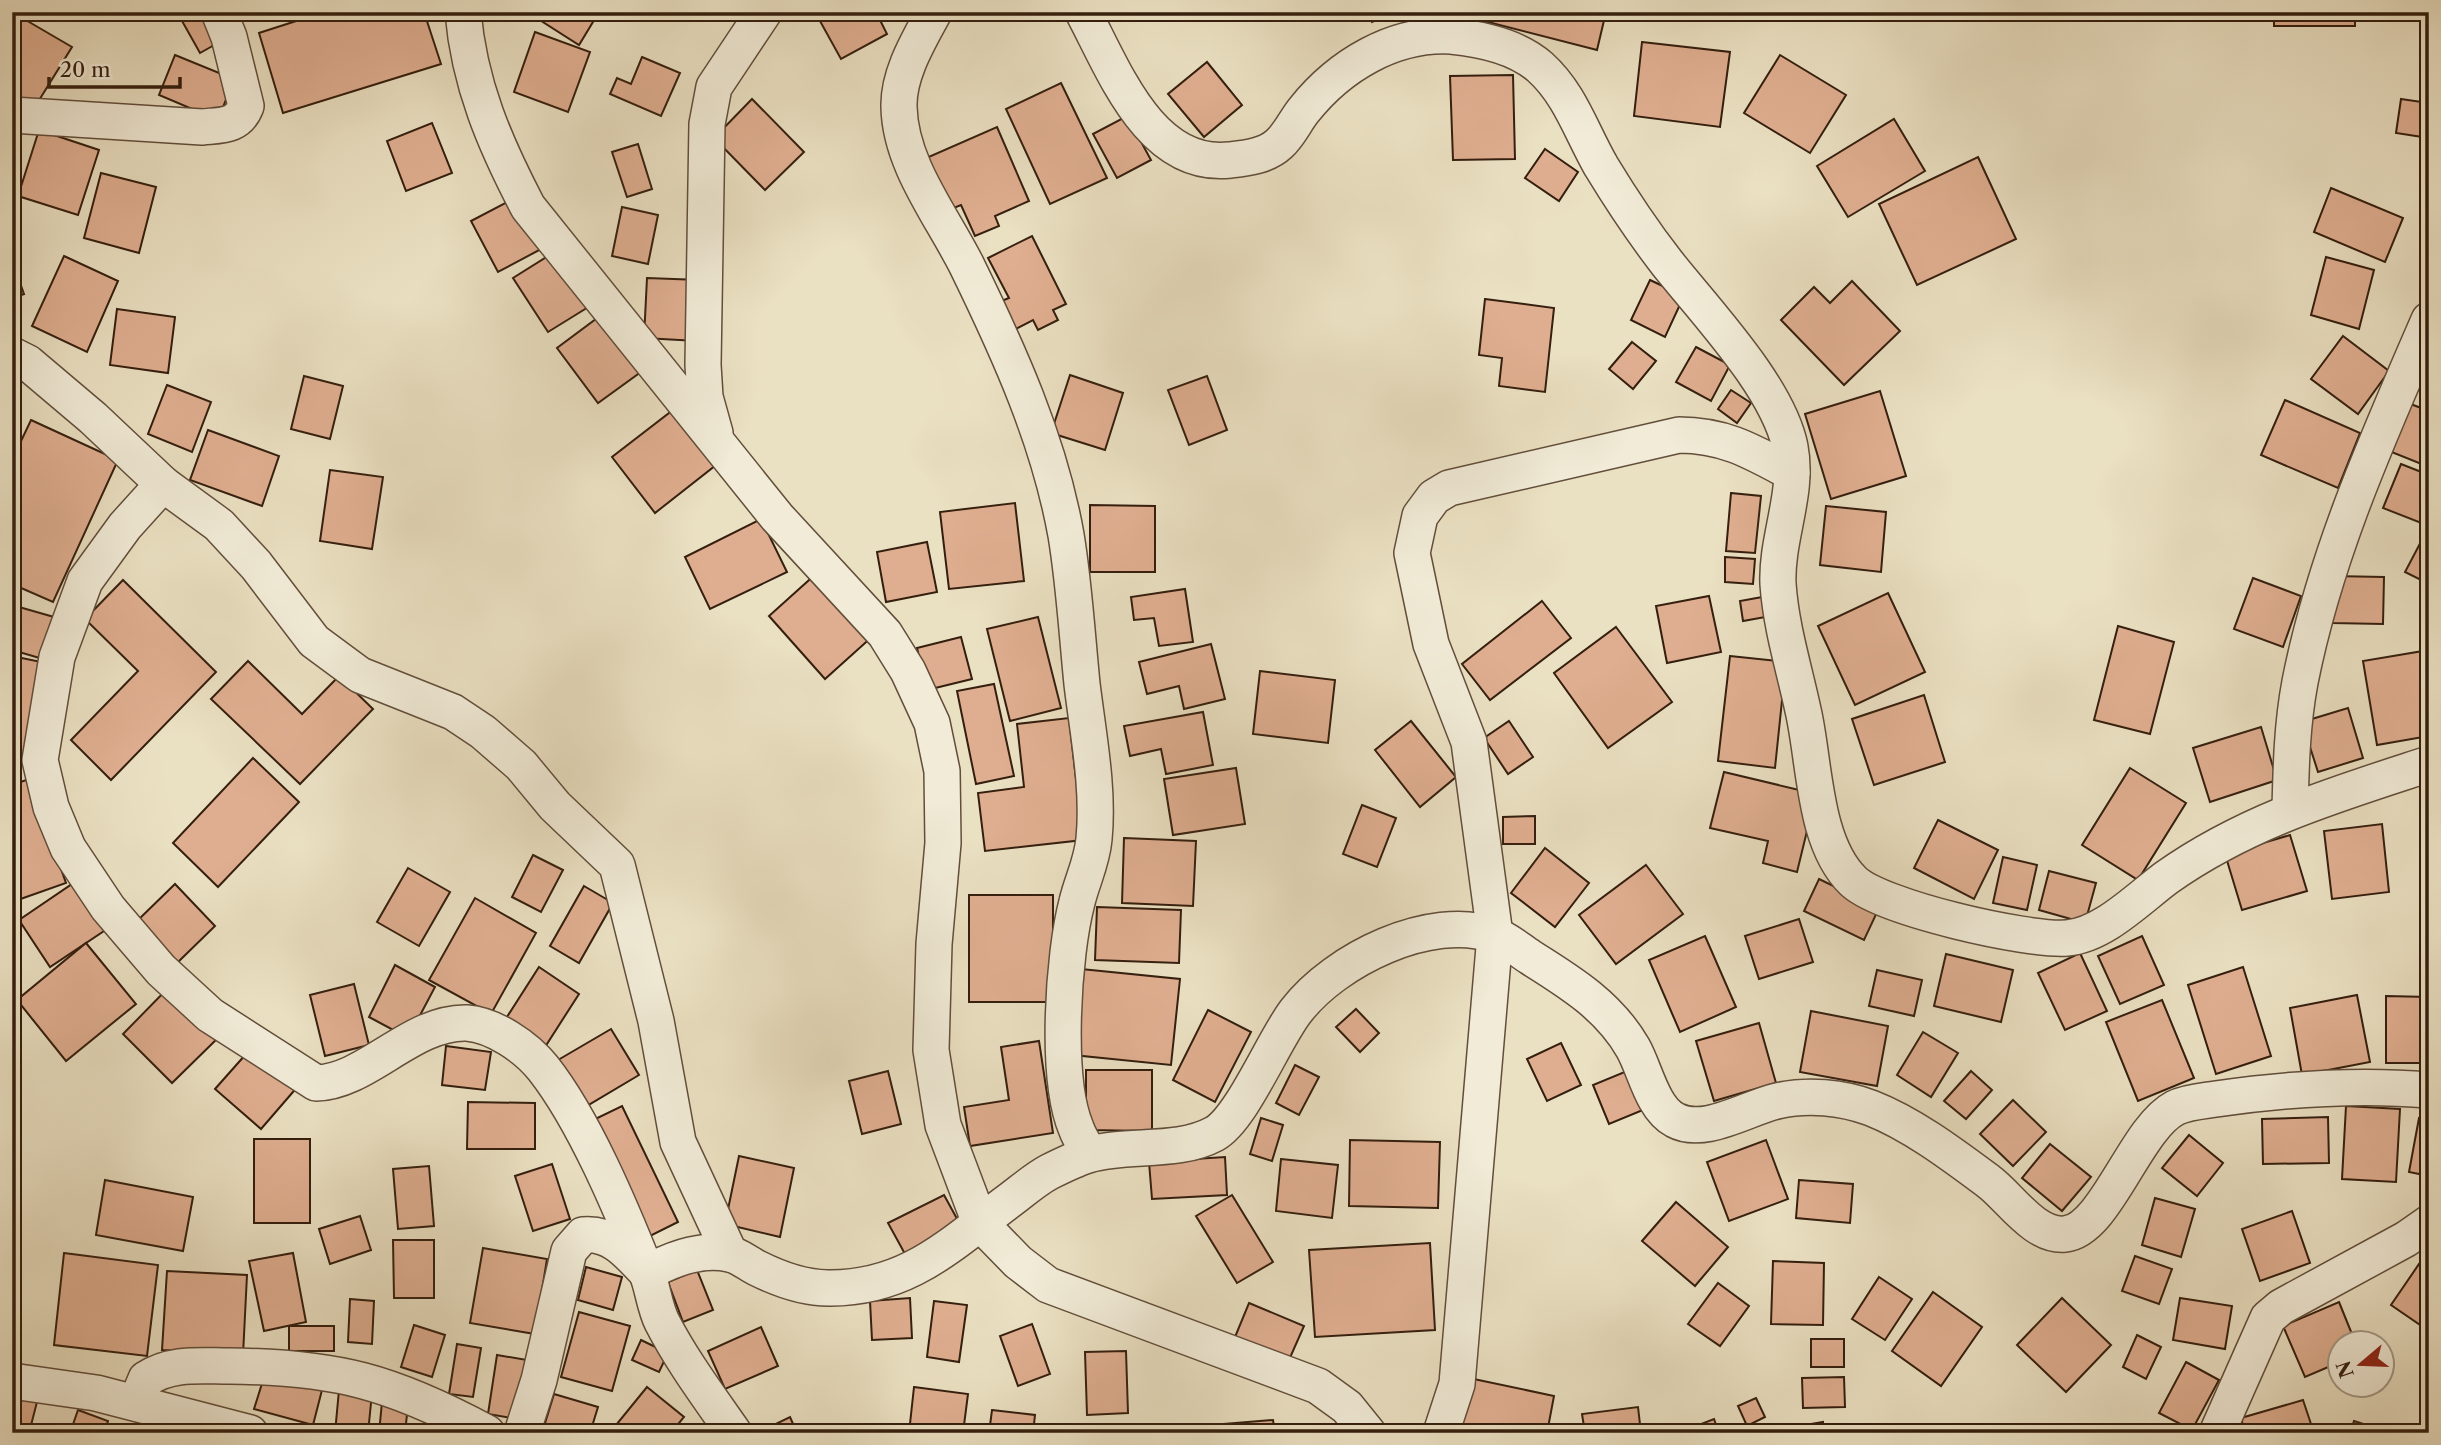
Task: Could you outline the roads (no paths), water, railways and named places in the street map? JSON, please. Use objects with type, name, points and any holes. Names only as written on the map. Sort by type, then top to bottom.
[{"type":"street","points":[[12,115],[202,127],[232,124],[242,116],[246,106],[229,37],[219,12]]},
{"type":"street","points":[[463,12],[478,97],[497,148],[528,207],[777,517],[885,634],[908,671],[932,723],[942,771],[943,843],[933,957],[931,1049],[943,1125],[980,1223],[1018,1262],[1048,1286],[1318,1386],[1347,1407],[1368,1433]]},
{"type":"street","points":[[718,443],[705,397],[703,365],[707,124],[714,87],[764,12]]},
{"type":"street","points":[[934,12],[915,48],[903,82],[899,107],[905,139],[911,161],[966,264],[1034,418],[1049,456],[1066,537],[1092,770],[1094,837],[1089,870],[1077,902],[1064,1000],[1064,1037],[1067,1089],[1075,1127],[1090,1154]]},
{"type":"street","points":[[1083,12],[1123,89],[1162,140],[1185,155],[1218,161],[1268,153],[1285,140],[1302,112],[1338,74],[1370,54],[1402,43],[1431,35],[1468,38],[1503,45],[1538,65],[1570,103],[1598,161],[1630,212],[1729,337],[1779,414],[1790,445],[1792,473],[1779,552],[1782,608],[1814,766],[1818,802],[1830,844],[1852,880],[1881,898],[1955,922],[2066,938],[2090,932],[2175,872],[2245,831],[2290,810],[2429,764]]},
{"type":"street","points":[[2290,810],[2291,744],[2300,682],[2321,594],[2355,490],[2429,320]]},
{"type":"street","points":[[12,355],[27,363],[93,418],[163,484],[219,525],[256,565],[314,641],[360,675],[453,712],[483,732],[521,765],[555,806],[617,865],[656,1021],[678,1142],[730,1254]]},
{"type":"street","points":[[1441,1433],[1457,1384],[1495,935],[1469,743],[1431,644],[1412,553],[1419,516],[1434,497],[1449,488],[1679,435],[1707,435],[1735,443],[1792,473]]},
{"type":"street","points":[[163,484],[125,526],[85,580],[57,657],[40,760],[51,807],[68,848],[108,908],[161,970],[210,1015],[316,1083],[351,1073],[425,1032],[466,1023],[495,1030],[520,1047],[542,1067],[574,1117],[647,1273],[661,1320],[689,1369],[734,1433]]},
{"type":"street","points":[[647,1273],[668,1261],[691,1255],[730,1254],[796,1284],[826,1288],[857,1286],[893,1279],[931,1261],[1044,1175],[1090,1154],[1191,1142],[1217,1133],[1232,1116],[1297,1008],[1355,959],[1417,934],[1458,929],[1495,935],[1575,985],[1607,1012],[1631,1045],[1667,1116],[1682,1124],[1699,1126],[1777,1101],[1799,1098],[1833,1098],[1871,1108],[1913,1130],[1993,1184],[2030,1218],[2055,1233],[2070,1234],[2088,1223],[2159,1120],[2176,1107],[2245,1095],[2387,1086],[2429,1090]]},
{"type":"street","points":[[2217,1433],[2268,1318],[2281,1307],[2397,1244],[2429,1223]]},
{"type":"street","points":[[522,1433],[539,1380],[569,1251],[575,1242],[583,1235],[591,1234],[621,1245],[647,1273]]},
{"type":"street","points":[[136,1403],[146,1379],[176,1366],[280,1366],[337,1373],[381,1384],[428,1401],[487,1433]]},
{"type":"street","points":[[12,1381],[96,1393],[250,1433]]}]
